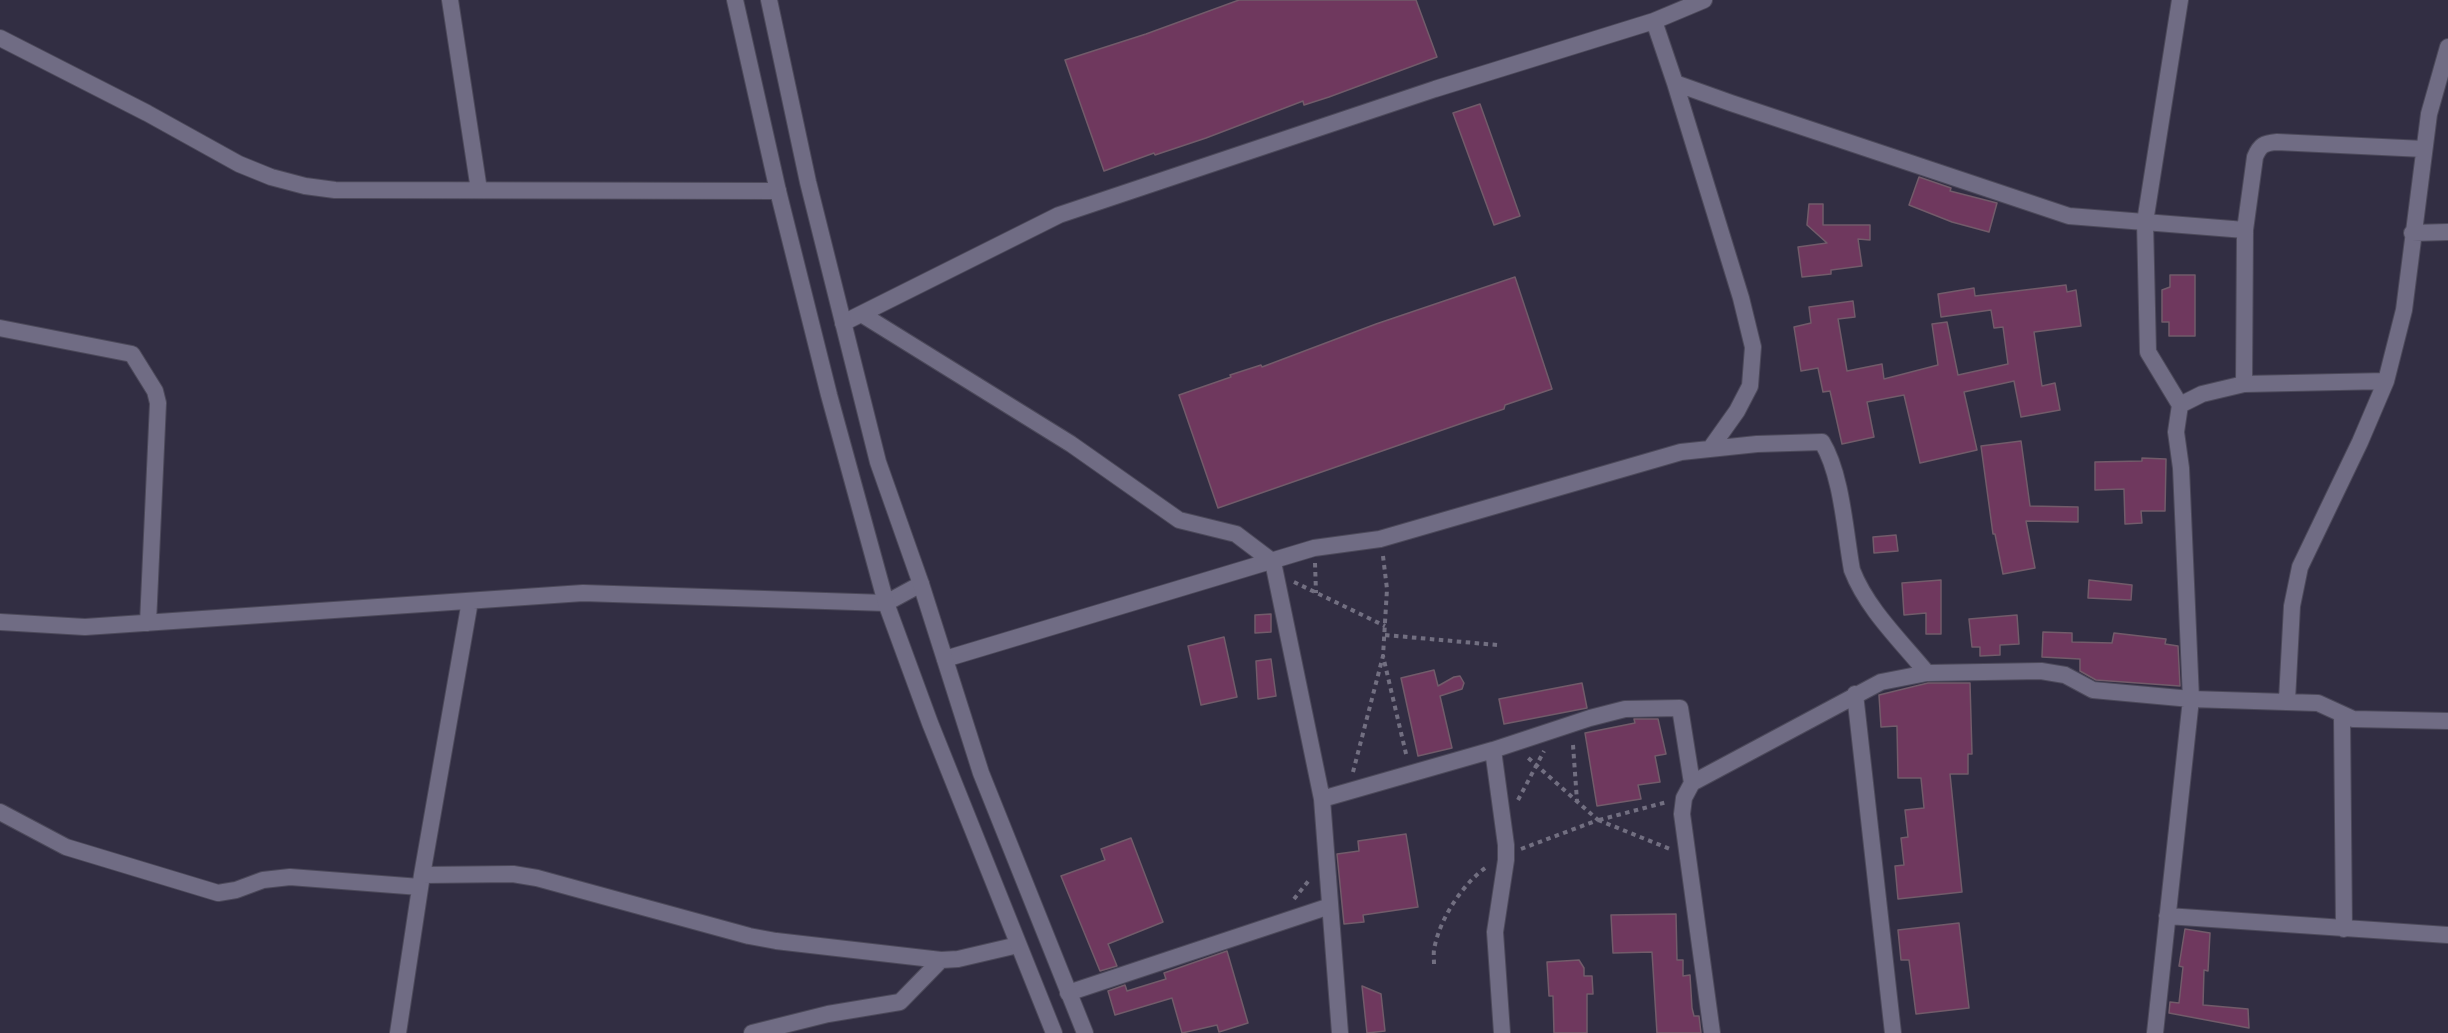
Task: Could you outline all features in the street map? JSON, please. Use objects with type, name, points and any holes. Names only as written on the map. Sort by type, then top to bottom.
[{"type":"street","points":[[450,0],[479,190]]},
{"type":"street","points":[[735,0],[778,190],[829,395],[886,603],[930,723],[1054,1033]]},
{"type":"street","points":[[769,0],[808,182],[878,462],[921,584],[981,773],[1086,1033]]},
{"type":"street","points":[[843,324],[1059,214],[1435,89],[1654,21],[1704,0]]},
{"type":"street","points":[[2156,1033],[2191,699],[2181,468],[2176,432],[2180,405],[2148,352],[2145,222],[2180,0]]},
{"type":"street","points":[[1654,21],[1741,298],[1753,346],[1750,386],[1737,411],[1710,449]]},
{"type":"street","points":[[0,38],[147,113],[239,164],[271,177],[305,186],[335,190],[778,190]]},
{"type":"street","points":[[2287,700],[2292,606],[2300,567],[2360,442],[2386,381],[2404,310],[2428,114],[2448,47]]},
{"type":"street","points":[[1675,83],[2049,212],[2069,216],[2245,230]]},
{"type":"street","points":[[2244,384],[2245,230],[2255,157],[2259,147],[2265,142],[2424,149]]},
{"type":"street","points":[[2412,233],[2448,232]]},
{"type":"street","points":[[863,315],[1071,444],[1179,520],[1236,534],[1274,567],[1322,799],[1340,1033]]},
{"type":"street","points":[[0,328],[132,354],[155,391],[158,403],[148,623]]},
{"type":"street","points":[[2180,405],[2202,394],[2244,384],[2386,381]]},
{"type":"street","points":[[945,659],[1274,567],[1314,548],[1380,539],[1681,452],[1757,444],[1822,442],[1836,474],[1852,570],[1857,585],[1927,673]]},
{"type":"street","points":[[0,622],[85,627],[583,593],[886,603],[921,584]]},
{"type":"street","points":[[398,1033],[421,881],[470,601]]},
{"type":"street","points":[[1688,791],[1855,694],[1881,682],[1927,673],[2042,671],[2065,675],[2093,690],[2191,699],[2287,700],[2318,703],[2342,716],[2353,719],[2448,721]]},
{"type":"street","points":[[1855,694],[1893,1033]]},
{"type":"street","points":[[1322,799],[1625,709],[1680,708],[1688,791],[1682,814],[1712,1033]]},
{"type":"street","points":[[2342,716],[2344,929]]},
{"type":"street","points":[[1493,750],[1506,854],[1495,932],[1502,1033]]},
{"type":"street","points":[[0,812],[66,847],[218,893],[236,890],[263,880],[290,877],[421,881],[513,874],[537,878],[749,936],[941,960],[958,959],[1018,945]]},
{"type":"street","points":[[1068,993],[1330,906]]},
{"type":"street","points":[[2167,916],[2448,935]]},
{"type":"street","points":[[752,1033],[828,1014],[900,1002],[941,960]]},
{"type":"path","points":[[1347,791],[1383,656],[1387,589],[1380,539]]},
{"type":"path","points":[[1314,548],[1316,593]]},
{"type":"path","points":[[1274,567],[1316,593],[1386,626]]},
{"type":"path","points":[[1384,634],[1497,645]]},
{"type":"path","points":[[1383,656],[1410,773]]},
{"type":"path","points":[[1513,744],[1598,820],[1688,857]]},
{"type":"path","points":[[1573,745],[1577,801]]},
{"type":"path","points":[[1434,964],[1434,946],[1452,906],[1484,869],[1506,854],[1598,820],[1688,791]]},
{"type":"path","points":[[1273,925],[1309,879],[1313,868]]},
{"type":"building","points":[[1239,0],[1416,0],[1437,57],[1329,97],[1304,105],[1303,101],[1206,138],[1104,171],[1065,60],[1146,34]]},
{"type":"building","points":[[1480,104],[1520,216],[1494,225],[1453,113]]},
{"type":"building","points":[[1919,177],[1951,188],[1950,191],[1997,203],[1989,232],[1952,222],[1909,205]]},
{"type":"building","points":[[1809,204],[1823,204],[1823,225],[1870,225],[1870,240],[1858,239],[1862,266],[1831,270],[1831,274],[1802,277],[1798,247],[1827,243],[1807,225]]},
{"type":"building","points":[[2170,275],[2195,275],[2195,336],[2169,336],[2169,322],[2162,322],[2162,290],[2170,287]]},
{"type":"building","points":[[1515,277],[1552,389],[1505,405],[1504,409],[1218,508],[1179,395],[1231,377],[1230,375],[1261,365],[1262,367],[1376,324]]},
{"type":"building","points":[[2066,285],[2067,292],[2076,290],[2081,326],[2034,332],[2042,386],[2055,383],[2060,410],[2021,417],[2014,381],[1964,392],[1977,450],[1920,463],[1904,395],[1867,402],[1874,437],[1842,444],[1830,391],[1823,392],[1818,368],[1801,371],[1794,327],[1811,323],[1809,307],[1853,301],[1855,317],[1838,319],[1847,371],[1882,364],[1884,379],[1938,365],[1932,324],[1947,322],[1958,375],[2008,364],[2003,327],[1994,328],[1991,310],[1941,317],[1938,294],[1974,288],[1975,296]]},
{"type":"building","points":[[2021,441],[2030,506],[2078,507],[2078,522],[2026,521],[2035,568],[2003,574],[1995,534],[1993,534],[1981,446]]},
{"type":"building","points":[[2142,458],[2166,459],[2165,511],[2141,511],[2142,523],[2125,524],[2124,489],[2095,490],[2095,462],[2142,461]]},
{"type":"building","points":[[1896,535],[1898,551],[1874,553],[1873,537]]},
{"type":"building","points":[[1941,580],[1941,634],[1926,634],[1926,613],[1904,615],[1902,583]]},
{"type":"building","points":[[2089,580],[2132,585],[2131,600],[2088,598]]},
{"type":"building","points":[[1271,614],[1271,632],[1255,633],[1255,615]]},
{"type":"building","points":[[2017,615],[2019,644],[2000,645],[2000,655],[1980,656],[1980,647],[1972,647],[1969,619]]},
{"type":"building","points":[[2043,632],[2072,633],[2072,642],[2112,643],[2114,633],[2166,639],[2165,644],[2178,646],[2180,686],[2096,680],[2080,671],[2080,659],[2042,657]]},
{"type":"building","points":[[1224,637],[1237,697],[1201,705],[1188,646]]},
{"type":"building","points":[[1271,659],[1276,696],[1258,699],[1256,661]]},
{"type":"building","points":[[1434,670],[1438,686],[1460,676],[1464,683],[1462,689],[1440,696],[1452,748],[1418,756],[1401,678]]},
{"type":"building","points":[[1582,683],[1587,708],[1504,724],[1499,699]]},
{"type":"building","points":[[1928,683],[1970,683],[1972,754],[1968,754],[1968,774],[1950,774],[1962,892],[1898,899],[1895,866],[1904,865],[1901,838],[1908,837],[1905,810],[1924,808],[1921,778],[1898,778],[1897,726],[1881,727],[1879,695]]},
{"type":"building","points":[[1634,719],[1658,719],[1666,754],[1655,756],[1660,782],[1638,785],[1641,799],[1597,806],[1585,733],[1635,723]]},
{"type":"building","points":[[1406,834],[1418,907],[1363,915],[1364,922],[1344,924],[1337,854],[1359,851],[1358,841]]},
{"type":"building","points":[[1131,838],[1163,922],[1108,944],[1117,966],[1100,971],[1061,876],[1105,860],[1101,849]]},
{"type":"building","points":[[1676,914],[1677,960],[1683,960],[1683,976],[1690,975],[1692,1008],[1694,1016],[1699,1016],[1701,1033],[1657,1033],[1652,952],[1613,953],[1611,915]]},
{"type":"building","points":[[1959,923],[1969,1008],[1916,1014],[1909,960],[1901,960],[1898,930]]},
{"type":"building","points":[[2185,929],[2210,933],[2208,971],[2204,970],[2203,1005],[2248,1009],[2249,1028],[2169,1013],[2170,1002],[2179,1003],[2183,967],[2179,966]]},
{"type":"building","points":[[1227,951],[1248,1023],[1219,1032],[1217,1025],[1182,1033],[1172,998],[1115,1015],[1108,991],[1125,985],[1127,991],[1166,979],[1164,973]]},
{"type":"building","points":[[1579,960],[1584,968],[1584,976],[1592,976],[1593,994],[1587,994],[1587,1033],[1554,1033],[1553,996],[1549,996],[1547,962]]},
{"type":"building","points":[[1362,986],[1381,994],[1385,1031],[1367,1033]]}]
